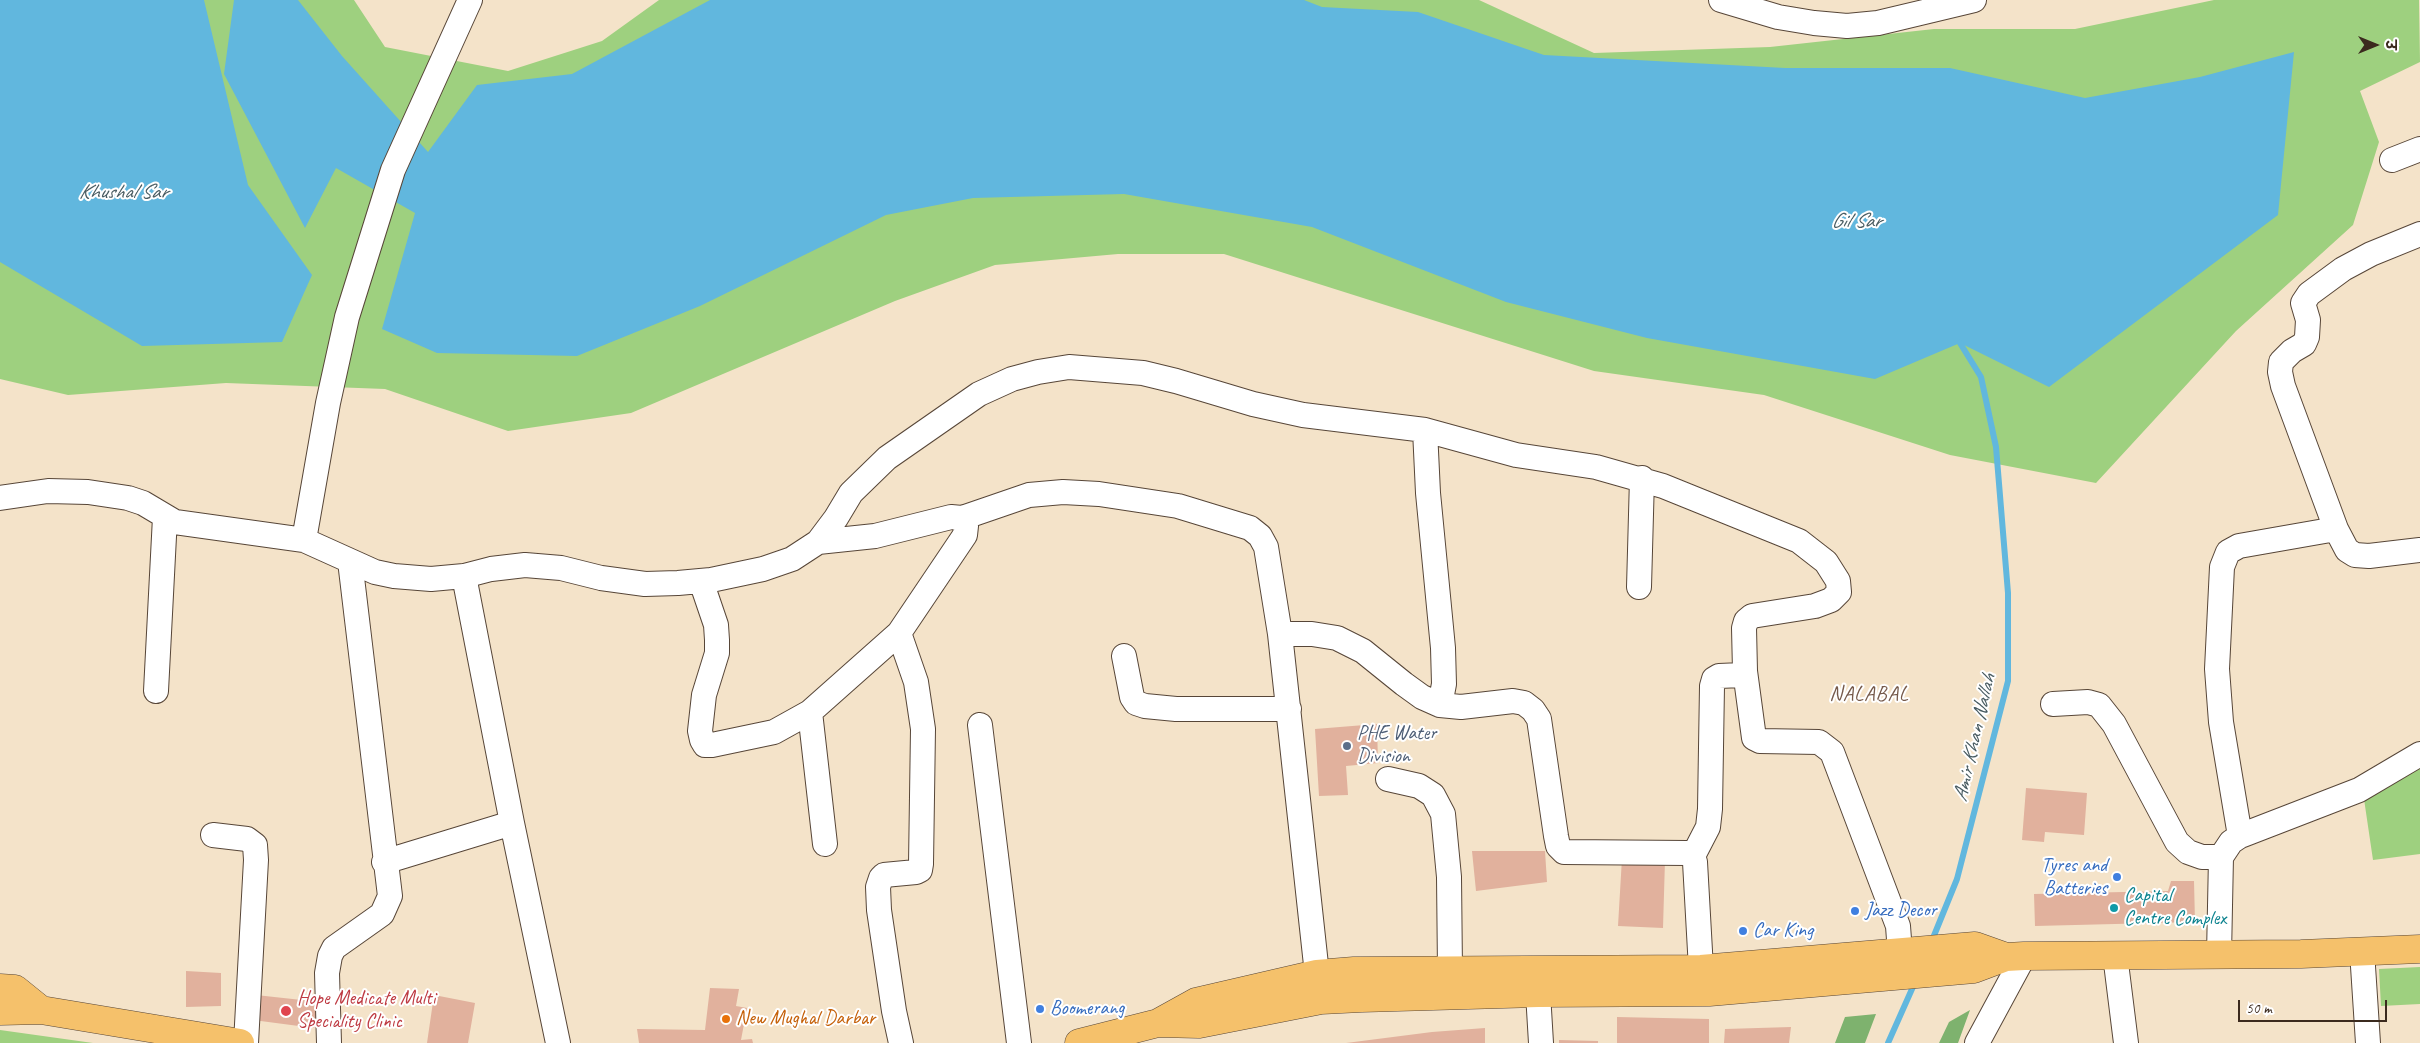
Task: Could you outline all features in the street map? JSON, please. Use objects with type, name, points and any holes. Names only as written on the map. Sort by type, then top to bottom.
[{"type":"highway","points":[[1158,1023],[1199,1024],[1321,1000],[1410,996],[1538,981],[1705,981],[2015,956],[2219,954],[2420,948]]},
{"type":"highway","points":[[1080,1043],[1158,1023],[1196,1002],[1317,974],[1354,971],[1450,970],[1538,981]]},
{"type":"highway","points":[[0,988],[15,989],[41,1010]]},
{"type":"highway","points":[[0,1011],[41,1010],[168,1037],[240,1043]]},
{"type":"street","points":[[304,540],[336,357],[393,170],[470,0]]},
{"type":"street","points":[[1721,0],[1778,17],[1847,26],[1878,23],[1969,1]]},
{"type":"street","points":[[2392,160],[2420,149]]},
{"type":"street","points":[[2420,234],[2371,254],[2343,269],[2308,294],[2303,303],[2308,320],[2307,337],[2304,344],[2292,351],[2282,362],[2280,372],[2283,386],[2336,530],[2346,550],[2355,555],[2369,556],[2420,550]]},
{"type":"street","points":[[0,498],[48,491],[88,492],[128,498],[143,503],[175,522],[304,540],[376,572],[394,576],[431,579],[464,576],[491,569],[525,566],[561,568],[601,578],[645,584],[700,581],[763,569],[792,559],[818,542],[836,518],[851,493],[887,458],[979,394],[1012,379],[1069,367],[1143,373],[1176,380],[1253,404],[1303,415],[1425,430],[1516,455],[1596,467],[1642,478],[1799,541],[1826,562],[1838,581],[1839,592],[1832,600],[1815,606],[1752,616],[1746,621],[1744,628],[1745,671],[1754,738],[1760,741],[1819,742],[1832,752],[1898,926],[1899,964]]},
{"type":"street","points":[[1425,430],[1428,493],[1443,648],[1444,684],[1440,705]]},
{"type":"street","points":[[1639,587],[1642,478]]},
{"type":"street","points":[[818,542],[875,536],[939,519],[962,518],[1029,495],[1063,492],[1099,494],[1178,506],[1250,528],[1260,536],[1266,547],[1280,634],[1317,974]]},
{"type":"street","points":[[156,691],[165,516]]},
{"type":"street","points":[[700,581],[716,625],[717,653],[704,695],[700,731],[705,745],[730,743],[774,732],[810,712],[899,633],[965,535],[966,526],[962,518]]},
{"type":"street","points":[[2240,836],[2221,722],[2217,669],[2222,567],[2228,552],[2238,546],[2336,530]]},
{"type":"street","points":[[329,1043],[327,974],[330,956],[334,948],[382,914],[390,896],[384,862],[350,561]]},
{"type":"street","points":[[464,576],[512,824],[558,1043]]},
{"type":"street","points":[[899,633],[916,682],[923,729],[920,870],[884,875],[878,887],[879,910],[892,1002],[901,1043]]},
{"type":"street","points":[[1280,634],[1312,634],[1337,638],[1363,651],[1410,688],[1440,705],[1461,707],[1513,702],[1524,703],[1533,710],[1539,719],[1558,846],[1564,852],[1687,853],[1693,856],[1705,981]]},
{"type":"street","points":[[1124,656],[1132,696],[1136,703],[1145,706],[1176,709],[1289,709]]},
{"type":"street","points":[[1693,856],[1708,827],[1710,810],[1712,686],[1714,680],[1719,676],[1734,677],[1742,675],[1745,671]]},
{"type":"street","points":[[2053,704],[2088,702],[2099,705],[2114,724],[2177,842],[2188,852],[2202,857],[2221,857]]},
{"type":"street","points":[[810,712],[825,844]]},
{"type":"street","points":[[980,725],[1019,1043]]},
{"type":"street","points":[[2219,954],[2221,857],[2224,849],[2240,836],[2359,790],[2420,754]]},
{"type":"street","points":[[1388,779],[1419,786],[1433,795],[1443,814],[1448,876],[1450,970]]},
{"type":"street","points":[[384,862],[512,824]]},
{"type":"street","points":[[213,835],[247,839],[255,845],[246,1043]]},
{"type":"street","points":[[2362,951],[2368,1043]]},
{"type":"street","points":[[2115,955],[2126,1043]]},
{"type":"street","points":[[1977,1043],[2015,956]]},
{"type":"street","points":[[1538,981],[1541,1043]]},
{"type":"green space","name":"Gil Sar","points":[[0,0],[354,0],[385,47],[508,71],[602,41],[659,0],[1479,0],[1594,53],[1770,47],[1934,29],[2075,29],[2214,0],[2419,0],[2420,62],[2360,91],[2379,142],[2353,225],[2236,331],[2096,483],[1950,455],[1764,395],[1594,371],[1224,254],[1118,254],[995,265],[895,301],[631,413],[508,431],[385,389],[226,383],[68,395],[0,379]]},
{"type":"green space","points":[[2420,758],[2420,854],[2373,860],[2364,799]]},
{"type":"green space","points":[[2420,967],[2420,1004],[2381,1006],[2379,969]]},
{"type":"green space","points":[[1970,1010],[1958,1043],[1939,1043],[1949,1022]]},
{"type":"green space","points":[[1876,1014],[1865,1043],[1835,1043],[1845,1017]]},
{"type":"green space","points":[[0,1030],[93,1043],[0,1043]]},
{"type":"water","name":"Khushal Sar","points":[[0,0],[204,0],[248,185],[312,275],[282,342],[142,346],[0,262]]},
{"type":"water","name":"Gil Sar","points":[[234,0],[298,0],[342,56],[428,152],[477,85],[572,74],[710,0],[1304,0],[1322,7],[1418,12],[1544,55],[1785,68],[1950,68],[2085,98],[2200,77],[2294,52],[2278,215],[2049,387],[1960,343],[1875,379],[1647,338],[1506,302],[1312,227],[1124,194],[973,198],[886,215],[700,306],[577,356],[437,353],[382,329],[415,213],[336,168],[305,228],[224,74]]},
{"type":"building","name":"PHE Water Division","points":[[1377,724],[1378,763],[1346,766],[1348,795],[1319,796],[1315,729]]},
{"type":"building","points":[[2026,788],[2087,793],[2084,835],[2045,832],[2044,842],[2022,840]]},
{"type":"building","points":[[1472,851],[1545,851],[1547,882],[1476,891]]},
{"type":"building","points":[[1622,858],[1665,860],[1663,928],[1618,926]]},
{"type":"building","name":"Capital Centre Complex","points":[[2171,881],[2194,881],[2195,922],[2035,926],[2034,894],[2168,891]]},
{"type":"building","points":[[186,971],[221,973],[221,1006],[186,1007]]},
{"type":"building","name":"New Mughal Darbar","points":[[710,988],[739,989],[736,1006],[747,1008],[741,1040],[752,1039],[753,1043],[639,1043],[637,1029],[705,1030]]},
{"type":"building","name":"Hope Medicate Multi Speciality Clinic","points":[[256,995],[320,1002],[314,1028],[253,1020]]},
{"type":"building","points":[[434,995],[475,1003],[468,1043],[427,1043]]},
{"type":"building","points":[[1617,1017],[1709,1019],[1709,1043],[1617,1043]]},
{"type":"building","points":[[1791,1027],[1789,1043],[1724,1043],[1725,1029]]},
{"type":"building","points":[[1485,1028],[1485,1043],[1346,1043],[1432,1032]]},
{"type":"building","points":[[1559,1040],[1598,1041],[1598,1043],[1559,1043]]},
{"type":"waterway","name":"Amir Khan Nallah","points":[[1931,943],[1957,879],[2008,681],[2008,593],[1996,447],[1981,377],[1960,343]]},
{"type":"waterway","name":"Amir Khan Nallah","points":[[1888,1043],[1916,980]]},
{"type":"place","name":"PHE Water Division","points":[[1347,746]]},
{"type":"place","name":"Tyres and Batteries","points":[[2117,877]]},
{"type":"place","name":"Capital Centre Complex","points":[[2114,908]]},
{"type":"place","name":"Jazz Decor","points":[[1855,911]]},
{"type":"place","name":"Car King","points":[[1743,931]]},
{"type":"place","name":"Boomerang","points":[[1040,1009]]},
{"type":"place","name":"Hope Medicate Multi Speciality Clinic","points":[[286,1011]]},
{"type":"place","name":"New Mughal Darbar","points":[[726,1019]]},
{"type":"district","name":"NALABAL","points":[[1869,694]]}]
